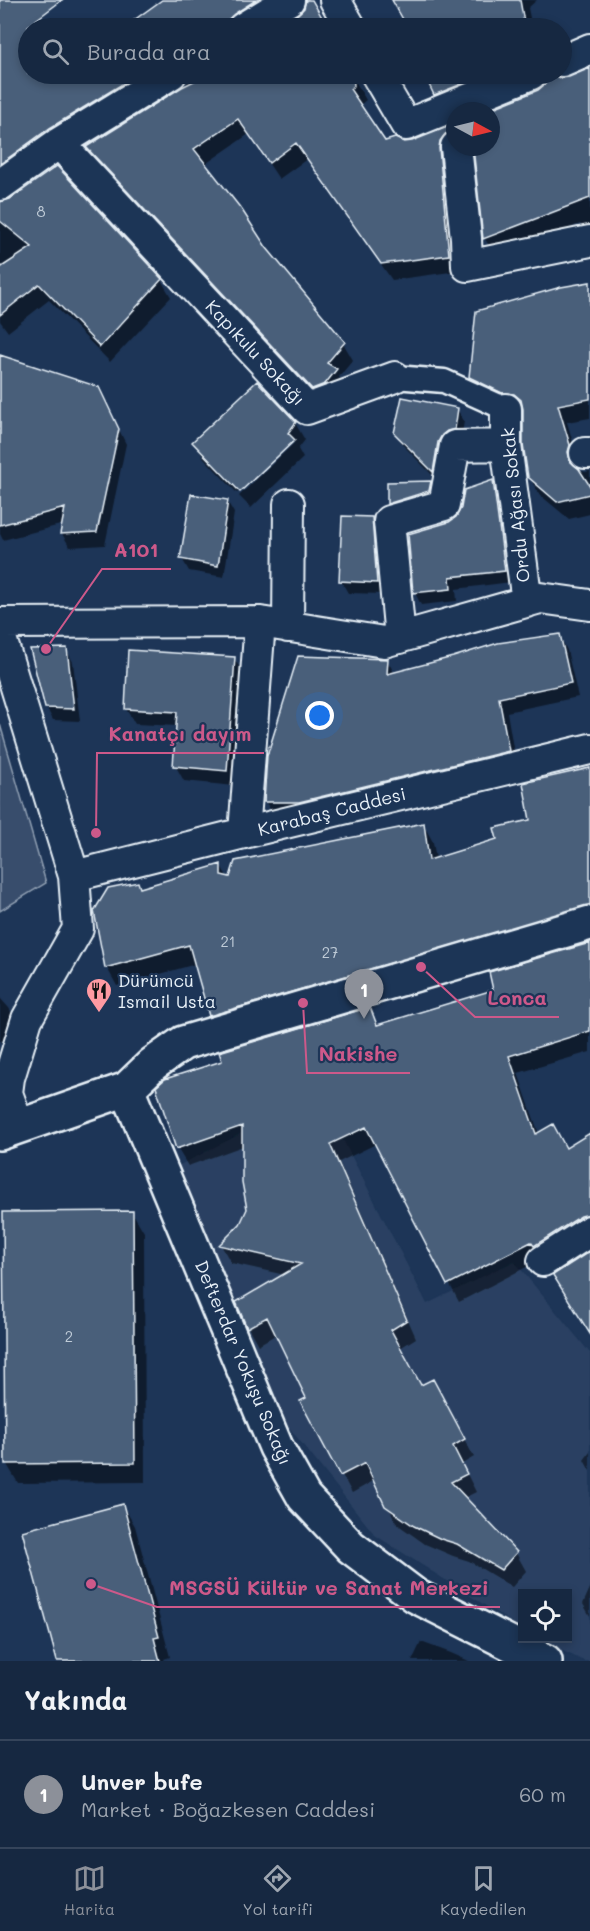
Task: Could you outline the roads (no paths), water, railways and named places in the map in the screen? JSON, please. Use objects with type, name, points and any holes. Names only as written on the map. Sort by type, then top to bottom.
[{"type":"main road","points":[[10,1130],[127,1089],[153,1064],[183,1043],[590,923]]},
{"type":"main road","points":[[153,1064],[172,1066],[590,940]]},
{"type":"main road","name":"Defterdar Yokuşu Sokağı","points":[[127,1089],[276,1447],[304,1497],[351,1547],[416,1596],[545,1661]]},
{"type":"street","points":[[259,18],[289,0]]},
{"type":"street","points":[[335,0],[345,18]]},
{"type":"street","points":[[572,56],[590,49]]},
{"type":"street","points":[[0,185],[58,144],[155,84]]},
{"type":"street","points":[[382,84],[406,125],[446,108]]},
{"type":"street","points":[[462,102],[506,84]]},
{"type":"street","name":"Kapıkulu Sokağı","points":[[58,144],[307,410],[395,377],[444,381],[506,409]]},
{"type":"street","points":[[457,156],[467,266],[590,241]]},
{"type":"street","name":"Ordu Ağası Sokak","points":[[506,409],[506,445],[526,602]]},
{"type":"street","points":[[400,638],[389,521],[444,505],[455,447],[506,445]]},
{"type":"street","points":[[244,833],[289,504]]},
{"type":"street","points":[[0,623],[274,625],[384,642],[540,598],[590,605]]},
{"type":"street","points":[[0,636],[74,876],[78,929],[27,1019],[9,1078],[7,1093],[10,1130]]},
{"type":"street","name":"Karabaş Caddesi","points":[[74,876],[590,749]]},
{"type":"street","points":[[543,1261],[590,1231]]},
{"type":"place","name":"A101","points":[[46,649]]},
{"type":"place","name":"Kanatçı dayım","points":[[96,833]]},
{"type":"place","name":"Lonca","points":[[421,967]]},
{"type":"place","name":"Nakishe","points":[[303,1003]]},
{"type":"place","name":"Dürümcü Ismail Usta","points":[[99,1014]]},
{"type":"place","name":"Unver bufe","points":[[364,1019]]},
{"type":"place","name":"MSGSÜ Kültür ve Sanat Merkezi","points":[[91,1584]]}]
